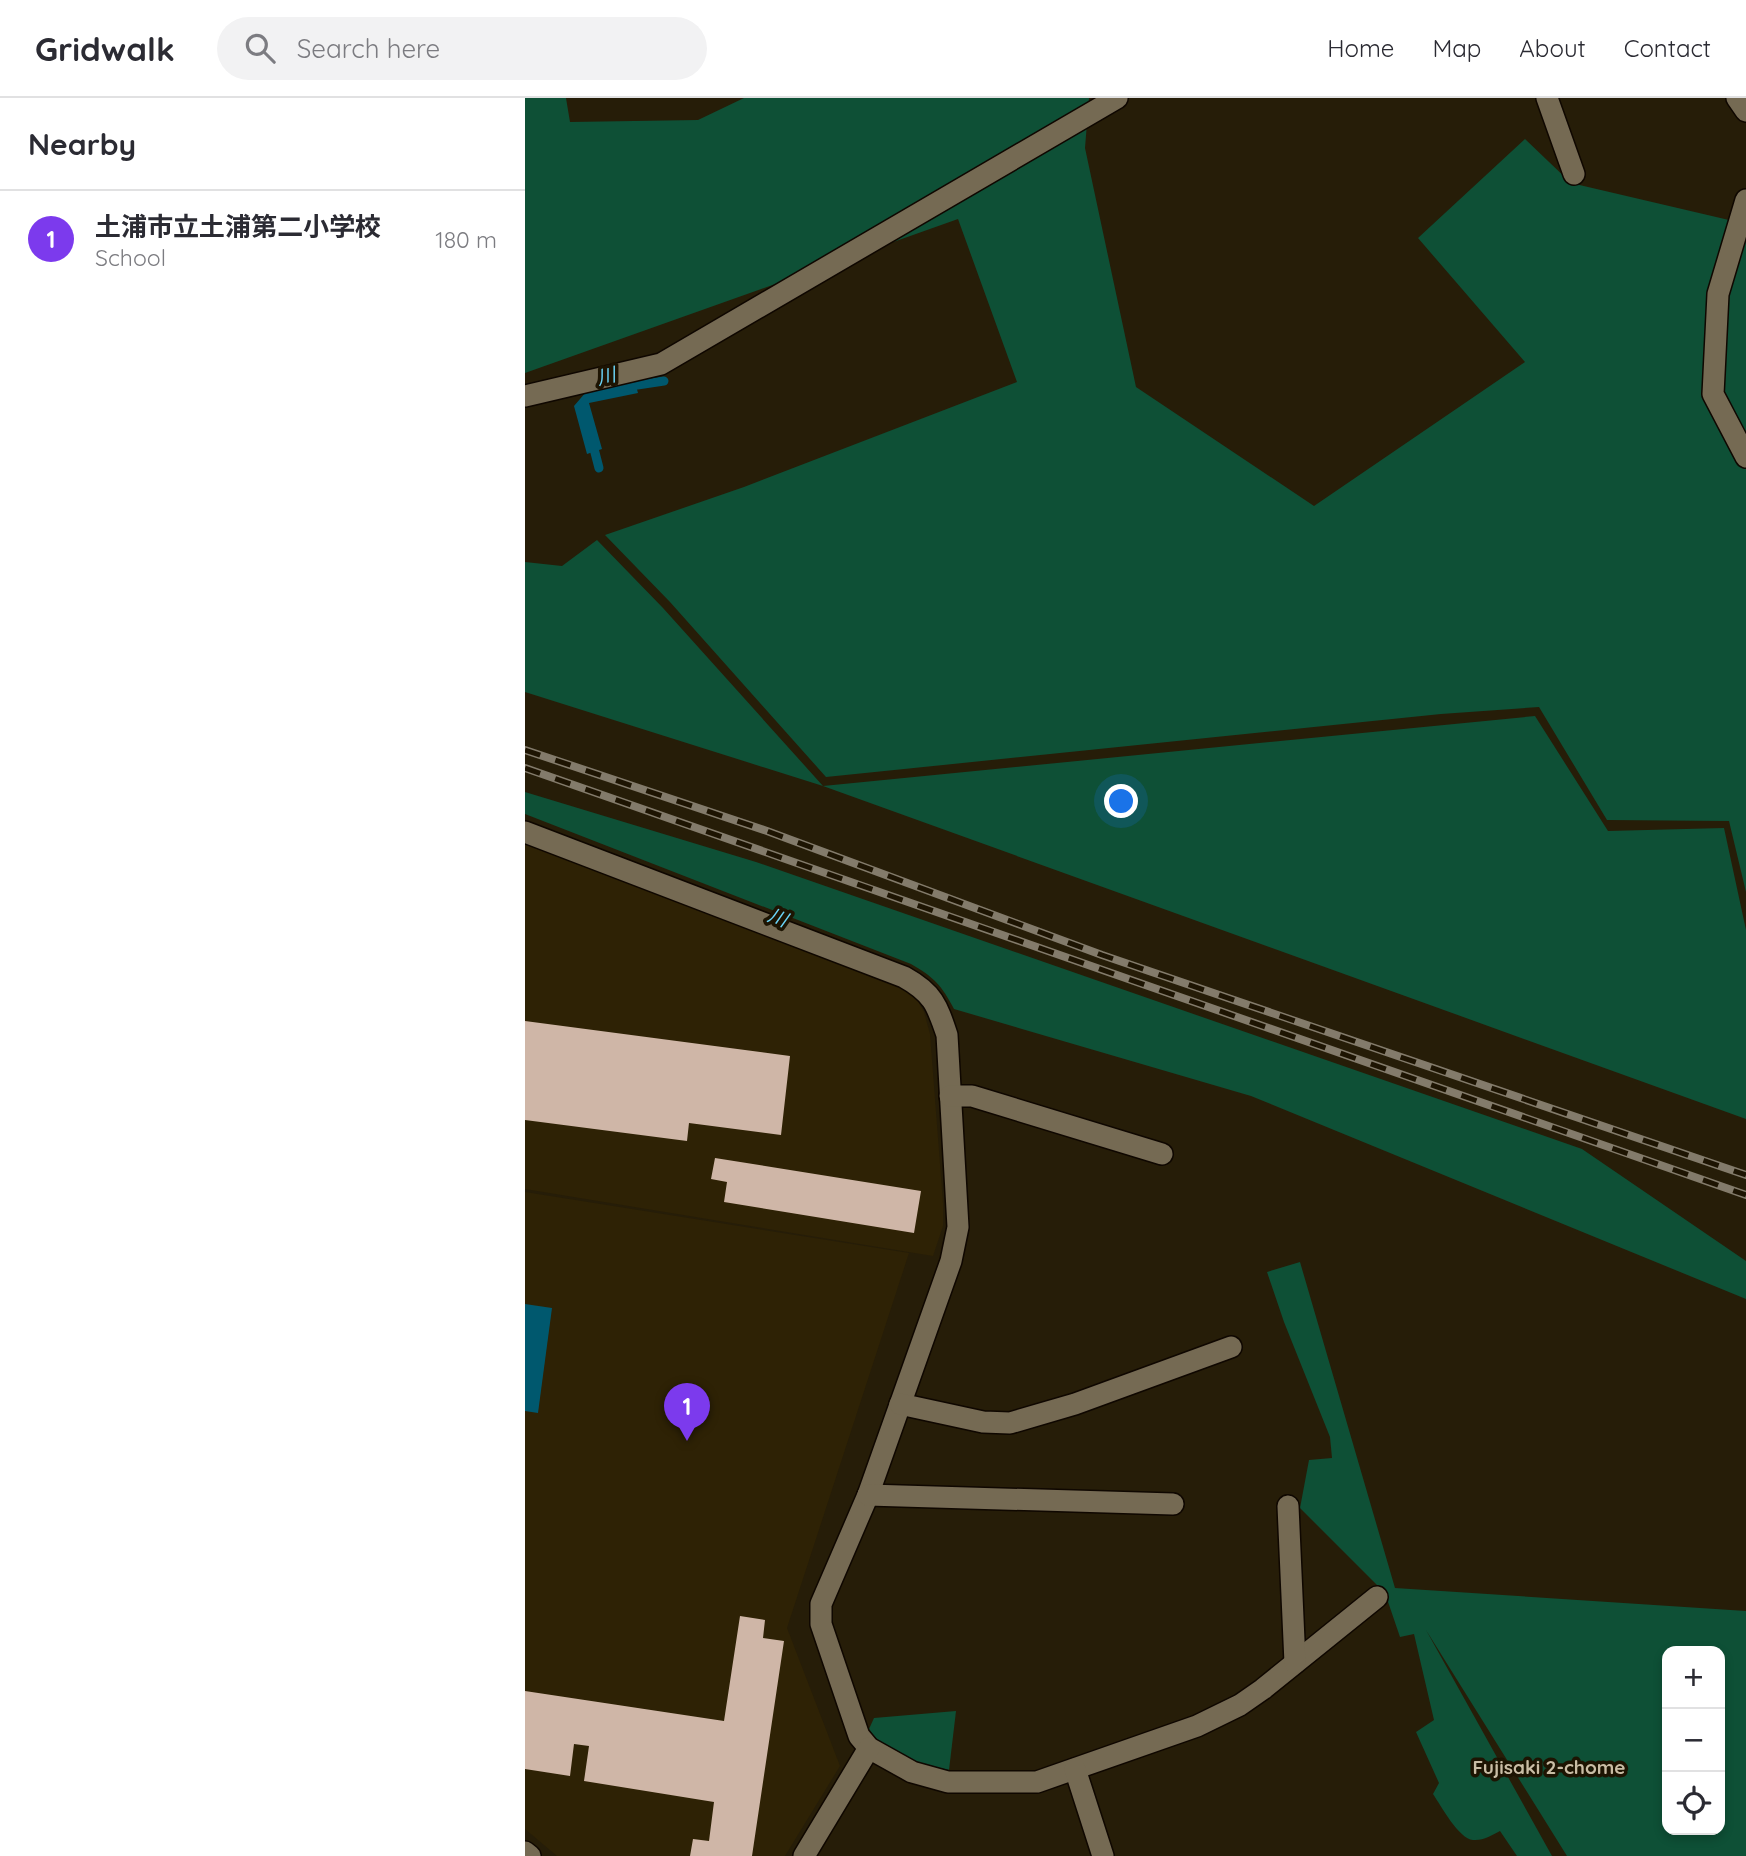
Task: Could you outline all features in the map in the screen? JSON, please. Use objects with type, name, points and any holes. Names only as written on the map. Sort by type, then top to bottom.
[{"type":"street","points":[[525,396],[661,363],[1117,98]]},
{"type":"street","points":[[1547,98],[1574,174]]},
{"type":"street","points":[[1737,98],[1746,111]]},
{"type":"street","points":[[1746,200],[1719,294],[1713,394],[1746,457]]},
{"type":"street","points":[[525,832],[904,977],[922,987],[933,998],[947,1034],[958,1227],[951,1261],[867,1495],[821,1604],[821,1624],[859,1736],[869,1748],[912,1772],[948,1782],[1037,1782],[1197,1726],[1240,1705],[1377,1597]]},
{"type":"street","points":[[950,1096],[972,1096],[1162,1154]]},
{"type":"street","points":[[900,1404],[983,1422],[1010,1423],[1075,1404],[1231,1347]]},
{"type":"street","points":[[867,1495],[1173,1504]]},
{"type":"street","points":[[1288,1506],[1295,1663]]},
{"type":"street","points":[[804,1856],[869,1748]]},
{"type":"street","points":[[1075,1769],[1103,1856]]},
{"type":"street","points":[[525,1852],[530,1856]]},
{"type":"shaded area","points":[[525,844],[899,984],[915,996],[924,1012],[930,1034],[943,1203],[943,1226],[933,1256],[525,1189]]},
{"type":"shaded area","points":[[525,1192],[909,1253],[787,1628],[840,1766],[785,1856],[557,1856],[525,1829]]},
{"type":"green space","points":[[525,98],[566,98],[570,122],[698,120],[744,98],[1089,98],[1085,148],[1136,387],[1314,506],[1525,362],[1418,238],[1525,139],[1571,183],[1746,224],[1746,892],[1729,821],[1607,820],[1539,707],[1441,714],[826,777],[670,602],[605,535],[744,487],[1017,382],[958,219],[525,373]]},
{"type":"green space","points":[[597,540],[663,608],[823,786],[525,692],[525,562],[562,566]]},
{"type":"green space","points":[[1535,716],[1608,831],[1724,828],[1746,930],[1746,1119],[823,786]]},
{"type":"green space","points":[[525,792],[756,862],[1582,1149],[1746,1261],[1746,1299],[1251,1096],[954,1009],[937,983],[911,964],[525,814]]},
{"type":"green space","points":[[1300,1262],[1395,1588],[1746,1611],[1746,1856],[1567,1856],[1426,1630],[1552,1856],[1517,1856],[1500,1831],[1484,1839],[1473,1840],[1456,1828],[1433,1794],[1439,1783],[1416,1732],[1434,1720],[1414,1634],[1400,1637],[1385,1593],[1300,1508],[1309,1460],[1332,1458],[1330,1437],[1267,1272]]},
{"type":"green space","points":[[956,1711],[949,1770],[915,1762],[894,1752],[869,1729],[874,1718]]},
{"type":"water","name":"川","points":[[633,375],[638,393],[589,403],[602,449],[587,454],[574,406],[592,385]]},
{"type":"water","points":[[525,1304],[552,1308],[538,1413],[525,1411]]},
{"type":"building","points":[[525,1021],[790,1056],[781,1135],[689,1123],[687,1141],[525,1120]]},
{"type":"building","points":[[715,1158],[921,1191],[914,1233],[724,1202],[727,1182],[711,1179]]},
{"type":"building","points":[[740,1616],[765,1620],[763,1638],[784,1641],[752,1856],[690,1856],[693,1839],[709,1841],[714,1802],[584,1781],[589,1746],[574,1744],[570,1776],[525,1769],[525,1691],[724,1721]]},
{"type":"waterway","name":"川","points":[[624,387],[664,381]]},
{"type":"waterway","name":"川","points":[[592,441],[599,468]]},
{"type":"railway","points":[[525,750],[767,831],[1102,955],[1746,1175]]},
{"type":"railway","points":[[525,768],[1746,1195]]},
{"type":"place","name":"土浦市立土浦第二小学校","points":[[687,1441]]},
{"type":"district","name":"Fujisaki 2-chome","points":[[1549,1767]]}]
